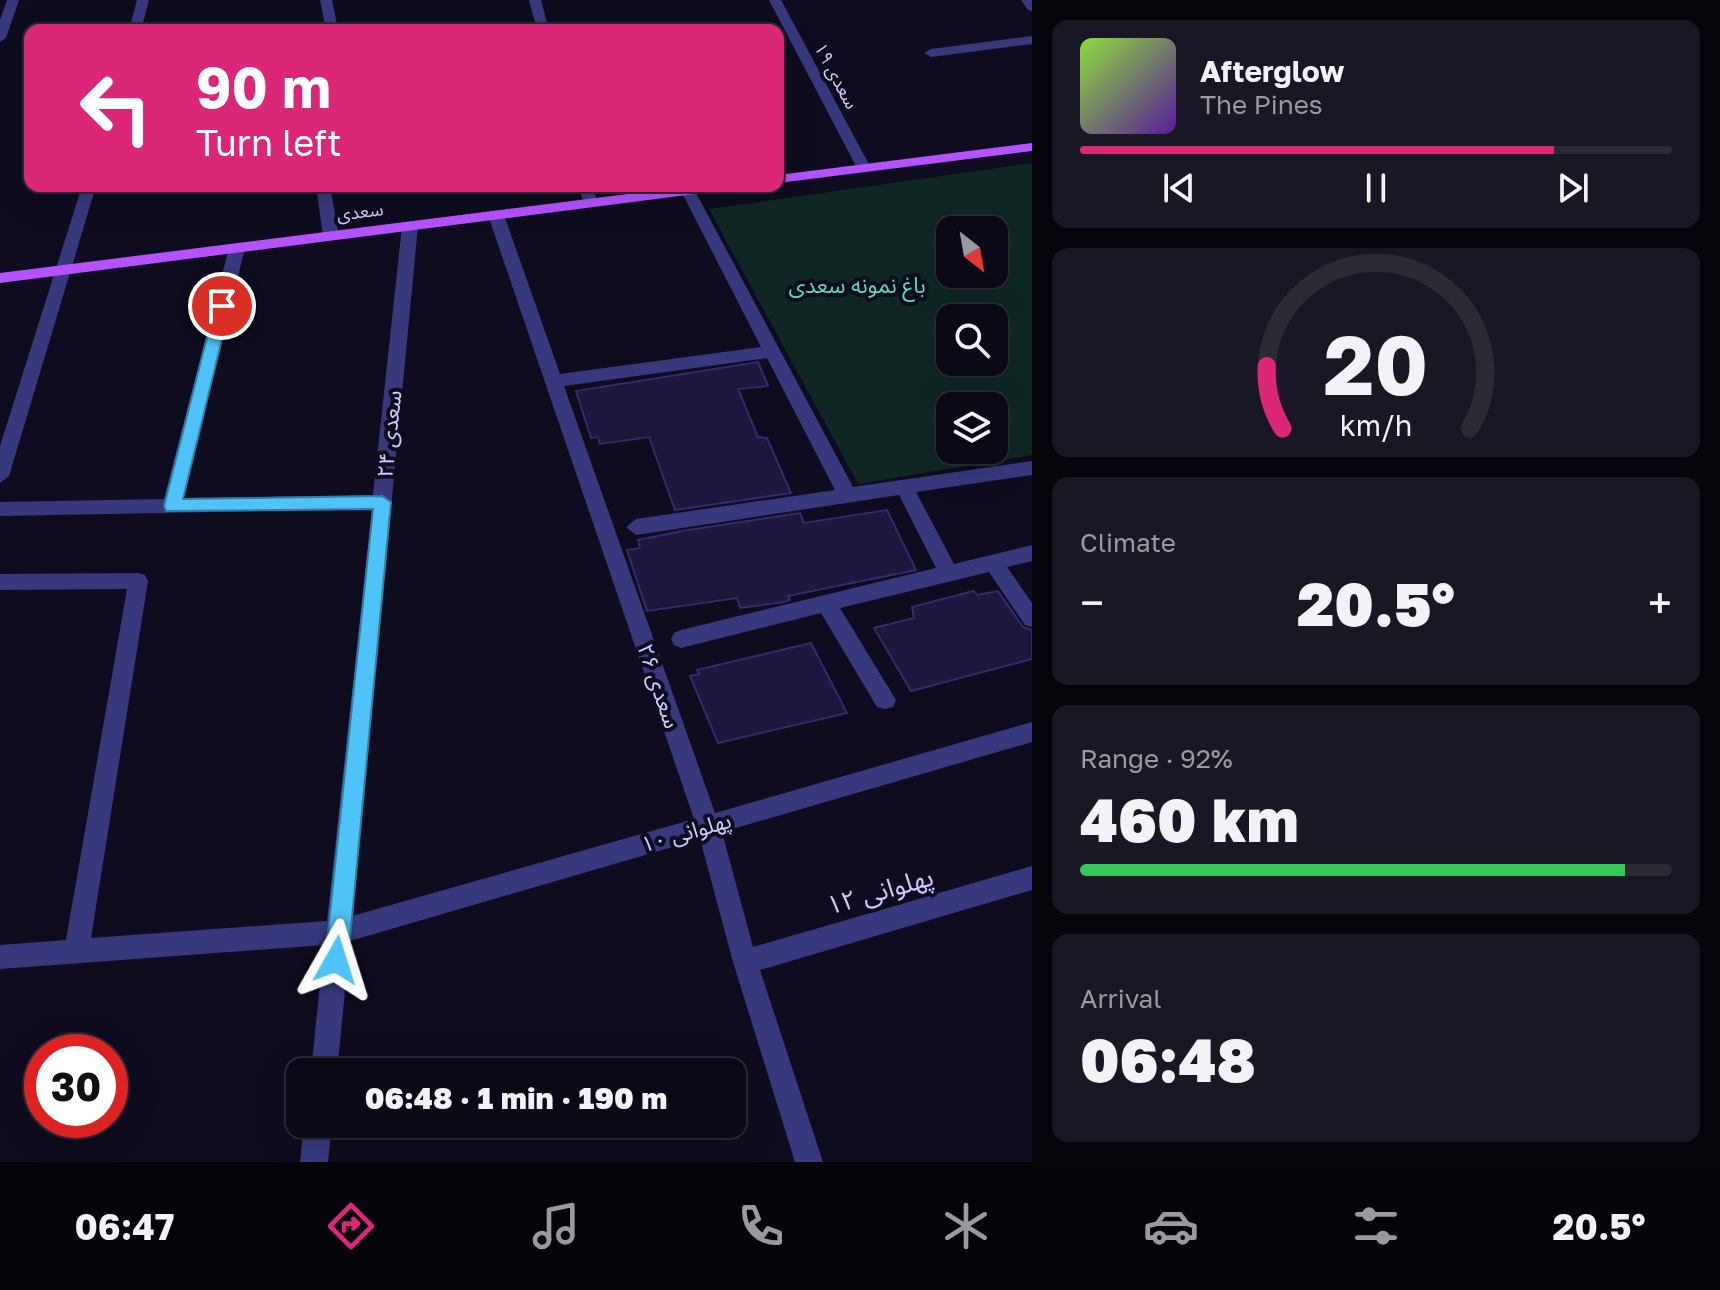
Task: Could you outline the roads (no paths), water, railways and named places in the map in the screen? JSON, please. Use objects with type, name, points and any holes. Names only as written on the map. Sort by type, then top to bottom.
[{"type":"main road","points":[[784,178],[1032,147]]},
{"type":"main road","name":"سعدی","points":[[0,278],[680,192]]},
{"type":"street","points":[[0,38],[13,0]]},
{"type":"street","points":[[137,24],[143,0]]},
{"type":"street","points":[[326,0],[331,24]]},
{"type":"street","points":[[535,0],[542,24]]},
{"type":"street","name":"سعدی ۱۹","points":[[775,0],[864,168]]},
{"type":"street","points":[[1027,0],[1032,7]]},
{"type":"street","points":[[931,53],[1032,40]]},
{"type":"street","points":[[0,476],[87,192]]},
{"type":"street","points":[[324,192],[331,236]]},
{"type":"street","points":[[587,192],[590,203]]},
{"type":"street","points":[[689,192],[848,496]]},
{"type":"street","name":"سعدی ۲۶","points":[[496,215],[708,825],[745,962],[809,1162]]},
{"type":"street","name":"سعدی ۲۴","points":[[326,1058],[410,226]]},
{"type":"street","points":[[172,506],[237,248]]},
{"type":"street","points":[[553,381],[772,351]]},
{"type":"street","points":[[636,527],[1032,468]]},
{"type":"street","points":[[904,487],[948,572]]},
{"type":"street","points":[[0,509],[382,502]]},
{"type":"street","points":[[681,639],[1032,553]]},
{"type":"street","points":[[993,562],[1032,619]]},
{"type":"street","points":[[0,582],[138,581],[76,951]]},
{"type":"street","points":[[826,603],[885,700]]},
{"type":"street","name":"پهلوانی ۱۰","points":[[0,957],[339,932],[1032,732]]},
{"type":"street","name":"پهلوانی ۱۲","points":[[745,962],[1032,878]]},
{"type":"street","points":[[314,1162],[317,1138]]},
{"type":"park label","name":"باغ نمونه سعدی","points":[[857,285]]}]
